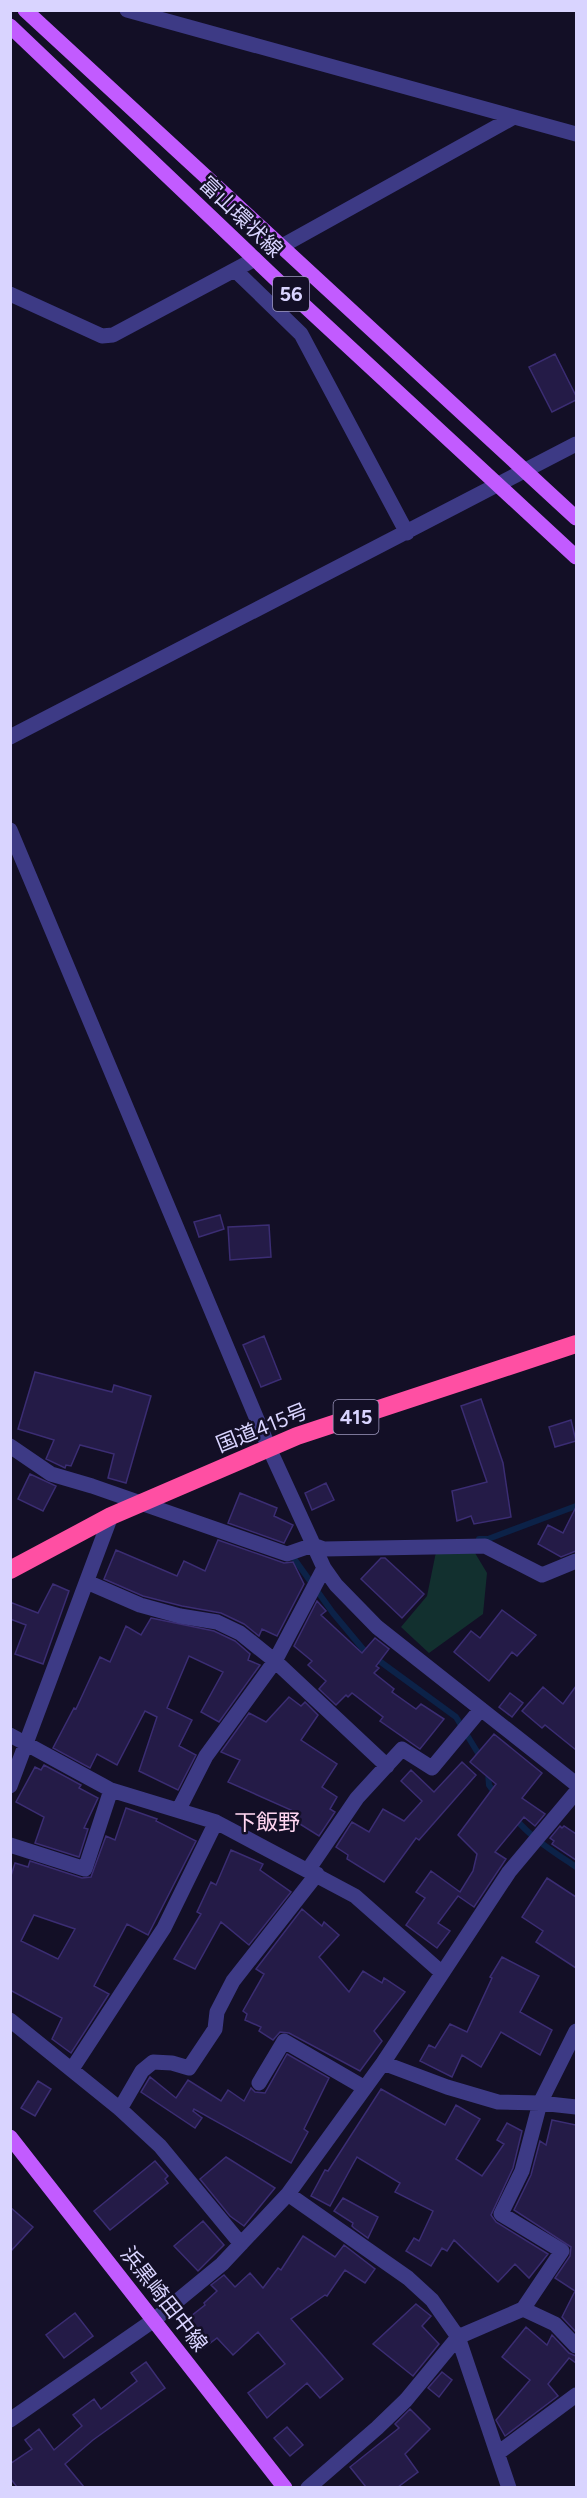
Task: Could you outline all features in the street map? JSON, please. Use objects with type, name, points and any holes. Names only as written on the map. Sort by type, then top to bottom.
[{"type":"highway","name":"国道415号","points":[[10,1570],[111,1516],[297,1436],[576,1344]]},
{"type":"main road","name":"富山環状線","points":[[25,10],[576,518]]},
{"type":"main road","name":"富山環状線","points":[[10,26],[255,259],[463,453],[499,483],[576,557]]},
{"type":"main road","name":"浜黒崎田中線","points":[[10,2137],[285,2487]]},
{"type":"street","points":[[128,10],[576,134]]},
{"type":"street","points":[[282,246],[514,117]]},
{"type":"street","points":[[10,294],[102,336],[113,335],[237,271],[255,259]]},
{"type":"street","points":[[237,271],[301,334],[407,533]]},
{"type":"street","points":[[10,737],[576,444]]},
{"type":"street","points":[[10,830],[269,1448],[324,1568],[336,1585],[377,1627],[576,1784]]},
{"type":"street","points":[[10,1446],[51,1474],[92,1485],[288,1554],[313,1545],[324,1549],[485,1546],[542,1575],[576,1561]]},
{"type":"street","points":[[10,1786],[111,1516]]},
{"type":"street","points":[[179,1809],[206,1756],[275,1661],[324,1568]]},
{"type":"street","points":[[87,1582],[140,1605],[180,1616],[217,1622],[240,1633],[275,1661],[387,1766]]},
{"type":"street","points":[[120,2109],[142,2071],[153,2062],[172,2063],[189,2068],[215,2029],[218,2012],[233,1981],[312,1872],[357,1798],[402,1749],[432,1768],[481,1709]]},
{"type":"street","points":[[10,1735],[25,1741],[111,1790],[216,1822],[356,1896],[441,1972]]},
{"type":"street","points":[[10,1845],[85,1869],[111,1790]]},
{"type":"street","points":[[10,2420],[154,2320],[222,2264],[288,2194],[383,2063],[509,1872],[576,1792]]},
{"type":"street","points":[[72,2069],[164,1928],[216,1822]]},
{"type":"street","points":[[10,2020],[120,2109],[160,2146],[241,2244]]},
{"type":"street","points":[[308,2487],[406,2400],[458,2337],[523,2309],[562,2251],[501,2214],[522,2170],[540,2103],[576,2031]]},
{"type":"street","points":[[259,2083],[284,2041],[365,2088]]},
{"type":"street","points":[[383,2063],[447,2087],[498,2102],[576,2107]]},
{"type":"street","points":[[288,2194],[408,2278],[432,2300],[458,2337],[509,2487]]},
{"type":"street","points":[[523,2309],[555,2324],[576,2346]]},
{"type":"street","points":[[498,2453],[576,2395]]},
{"type":"green space","points":[[472,1548],[487,1573],[483,1614],[429,1653],[401,1627],[427,1596],[436,1552]]},
{"type":"building","points":[[555,354],[576,400],[552,412],[529,367]]},
{"type":"building","points":[[220,1215],[224,1229],[199,1237],[194,1222]]},
{"type":"building","points":[[269,1225],[271,1257],[230,1260],[228,1227]]},
{"type":"building","points":[[264,1336],[281,1379],[261,1387],[243,1345]]},
{"type":"building","points":[[35,1372],[112,1392],[114,1385],[151,1396],[126,1483],[108,1478],[114,1454],[80,1445],[71,1466],[66,1465],[65,1468],[46,1459],[54,1440],[18,1429]]},
{"type":"building","points":[[481,1399],[503,1463],[511,1517],[474,1524],[471,1516],[457,1521],[452,1491],[487,1482],[461,1406]]},
{"type":"building","points":[[571,1420],[576,1441],[555,1447],[549,1427]]},
{"type":"building","points":[[30,1474],[56,1486],[43,1511],[18,1499]]},
{"type":"building","points":[[326,1483],[334,1500],[312,1510],[305,1493]]},
{"type":"building","points":[[240,1493],[277,1508],[274,1516],[293,1525],[284,1543],[228,1523]]},
{"type":"building","points":[[576,1507],[576,1551],[561,1557],[538,1544],[548,1525],[563,1533]]},
{"type":"building","points":[[218,1540],[284,1563],[293,1562],[304,1584],[277,1636],[262,1629],[259,1636],[244,1624],[221,1613],[143,1596],[104,1579],[116,1550],[177,1576],[184,1561],[205,1571]]},
{"type":"building","points":[[381,1558],[385,1558],[424,1594],[402,1618],[361,1579]]},
{"type":"building","points":[[53,1584],[69,1591],[43,1664],[15,1654],[26,1625],[10,1619],[10,1602],[38,1613]]},
{"type":"building","points":[[317,1601],[326,1611],[321,1615],[362,1653],[375,1638],[389,1649],[376,1666],[379,1668],[374,1673],[394,1689],[392,1692],[416,1709],[421,1704],[444,1719],[420,1749],[380,1721],[383,1717],[352,1693],[348,1697],[346,1695],[336,1705],[319,1689],[326,1681],[308,1665],[312,1661],[294,1646]]},
{"type":"building","points":[[502,1610],[536,1635],[517,1656],[512,1652],[489,1681],[454,1652],[471,1631],[480,1638]]},
{"type":"building","points":[[151,1618],[214,1631],[235,1641],[250,1654],[248,1660],[260,1665],[219,1722],[201,1712],[223,1672],[189,1656],[167,1708],[192,1720],[179,1746],[196,1755],[178,1790],[139,1771],[157,1717],[145,1711],[117,1765],[97,1754],[90,1768],[53,1748],[74,1708],[76,1709],[100,1657],[110,1662],[126,1626],[141,1635]]},
{"type":"building","points":[[576,1686],[576,1750],[545,1725],[542,1728],[522,1711],[543,1687],[563,1704]]},
{"type":"building","points":[[510,1693],[523,1703],[512,1717],[499,1707]]},
{"type":"building","points":[[289,1697],[301,1706],[305,1702],[318,1715],[301,1740],[337,1764],[322,1787],[337,1797],[330,1809],[335,1812],[319,1836],[287,1816],[291,1810],[228,1782],[240,1760],[221,1752],[249,1713],[266,1722]]},
{"type":"building","points":[[494,1734],[542,1773],[522,1798],[545,1814],[535,1826],[524,1817],[495,1852],[506,1859],[474,1907],[458,1896],[438,1923],[450,1931],[437,1948],[406,1925],[425,1898],[416,1892],[431,1871],[460,1892],[473,1871],[477,1854],[458,1835],[496,1784],[470,1762]]},
{"type":"building","points":[[462,1762],[476,1775],[419,1840],[416,1838],[384,1882],[347,1859],[348,1855],[336,1847],[352,1822],[369,1832],[383,1809],[404,1821],[422,1801],[401,1781],[411,1770],[434,1792]]},
{"type":"building","points":[[44,1765],[81,1785],[79,1788],[98,1798],[84,1828],[88,1829],[79,1857],[35,1843],[44,1817],[16,1802],[35,1767],[41,1770]]},
{"type":"building","points":[[126,1808],[157,1819],[156,1821],[196,1841],[148,1935],[127,1924],[94,1986],[109,1994],[71,2053],[52,2039],[62,2018],[10,1990],[10,1879],[15,1863],[28,1867],[30,1861],[82,1878],[91,1877],[106,1836],[115,1840]],"holes":[[[34,1915],[75,1929],[58,1959],[21,1941]]]},
{"type":"building","points":[[560,1826],[576,1834],[576,1860],[552,1844],[554,1841],[550,1838]]},
{"type":"building","points":[[231,1850],[263,1864],[260,1870],[291,1892],[249,1945],[221,1922],[195,1969],[174,1959],[201,1914],[197,1912],[211,1882],[216,1885]]},
{"type":"building","points":[[547,1878],[576,1897],[576,1968],[536,1942],[543,1931],[522,1917]]},
{"type":"building","points":[[302,1909],[322,1926],[324,1922],[339,1935],[319,1957],[349,1992],[363,1971],[382,1983],[384,1978],[405,1992],[374,2031],[382,2041],[360,2071],[289,2033],[280,2032],[273,2040],[259,2031],[261,2027],[245,2020],[247,2014],[243,2011],[264,1974],[256,1969]]},
{"type":"building","points":[[502,1957],[539,1976],[520,2012],[552,2030],[540,2055],[501,2032],[481,2067],[462,2055],[452,2077],[420,2061],[429,2045],[435,2048],[450,2024],[467,2032],[492,1978],[490,1977]]},
{"type":"building","points":[[287,2054],[329,2078],[304,2129],[308,2132],[291,2163],[194,2109],[193,2111],[202,2118],[195,2128],[141,2092],[150,2077],[176,2098],[188,2080],[221,2101],[228,2090],[244,2101],[251,2088],[255,2092],[265,2093]]},
{"type":"building","points":[[38,2081],[51,2089],[35,2116],[21,2108]]},
{"type":"building","points":[[381,2089],[445,2125],[456,2105],[480,2119],[456,2159],[482,2176],[504,2144],[497,2140],[507,2123],[522,2131],[513,2168],[491,2215],[496,2222],[548,2254],[529,2278],[515,2264],[498,2282],[454,2240],[447,2251],[442,2248],[431,2266],[406,2251],[414,2238],[419,2241],[433,2211],[395,2192],[400,2183],[357,2157],[330,2206],[311,2196],[325,2170],[328,2171]]},
{"type":"building","points":[[552,2120],[576,2125],[576,2332],[562,2317],[575,2291],[555,2278],[570,2256],[571,2247],[514,2210],[531,2175],[540,2141],[546,2145]]},
{"type":"building","points":[[226,2157],[275,2188],[244,2226],[230,2216],[200,2179]]},
{"type":"building","points":[[155,2161],[168,2176],[165,2179],[168,2183],[110,2230],[94,2211]]},
{"type":"building","points":[[343,2198],[378,2217],[368,2238],[352,2226],[353,2223],[334,2211]]},
{"type":"building","points":[[10,2207],[33,2227],[10,2252]]},
{"type":"building","points":[[203,2221],[224,2245],[198,2271],[174,2246]]},
{"type":"building","points":[[303,2236],[335,2257],[344,2245],[375,2269],[365,2283],[345,2270],[327,2296],[325,2295],[291,2319],[343,2379],[320,2398],[307,2383],[267,2418],[248,2393],[285,2364],[258,2332],[233,2355],[217,2338],[201,2350],[181,2324],[205,2305],[204,2303],[217,2291],[211,2285],[224,2275],[235,2287],[250,2273],[263,2288],[278,2268],[281,2270]]},
{"type":"building","points":[[416,2304],[431,2316],[422,2326],[439,2344],[413,2376],[373,2344]]},
{"type":"building","points":[[75,2313],[93,2336],[64,2358],[46,2335]]},
{"type":"building","points":[[526,2327],[547,2345],[552,2335],[569,2353],[576,2356],[576,2363],[569,2358],[548,2384],[558,2396],[505,2436],[496,2420],[530,2380],[502,2357]]},
{"type":"building","points":[[146,2362],[165,2388],[93,2440],[65,2464],[84,2487],[17,2487],[10,2478],[10,2464],[32,2449],[25,2440],[39,2429],[54,2450],[82,2426],[73,2415],[94,2399],[101,2409],[137,2381],[131,2373]]},
{"type":"building","points":[[442,2372],[452,2380],[439,2397],[428,2388]]},
{"type":"building","points":[[410,2409],[430,2429],[405,2454],[418,2472],[398,2487],[366,2487],[350,2467],[399,2428],[395,2424]]},
{"type":"building","points":[[287,2427],[303,2445],[290,2456],[274,2438]]},
{"type":"waterway","points":[[479,1539],[488,1539],[576,1506]]},
{"type":"waterway","points":[[290,1553],[333,1613],[363,1649],[456,1717],[481,1758]]},
{"type":"waterway","points":[[488,1772],[489,1785],[496,1795]]},
{"type":"waterway","points":[[514,1817],[535,1838],[576,1867]]},
{"type":"district","name":"下飯野","points":[[267,1822]]}]
